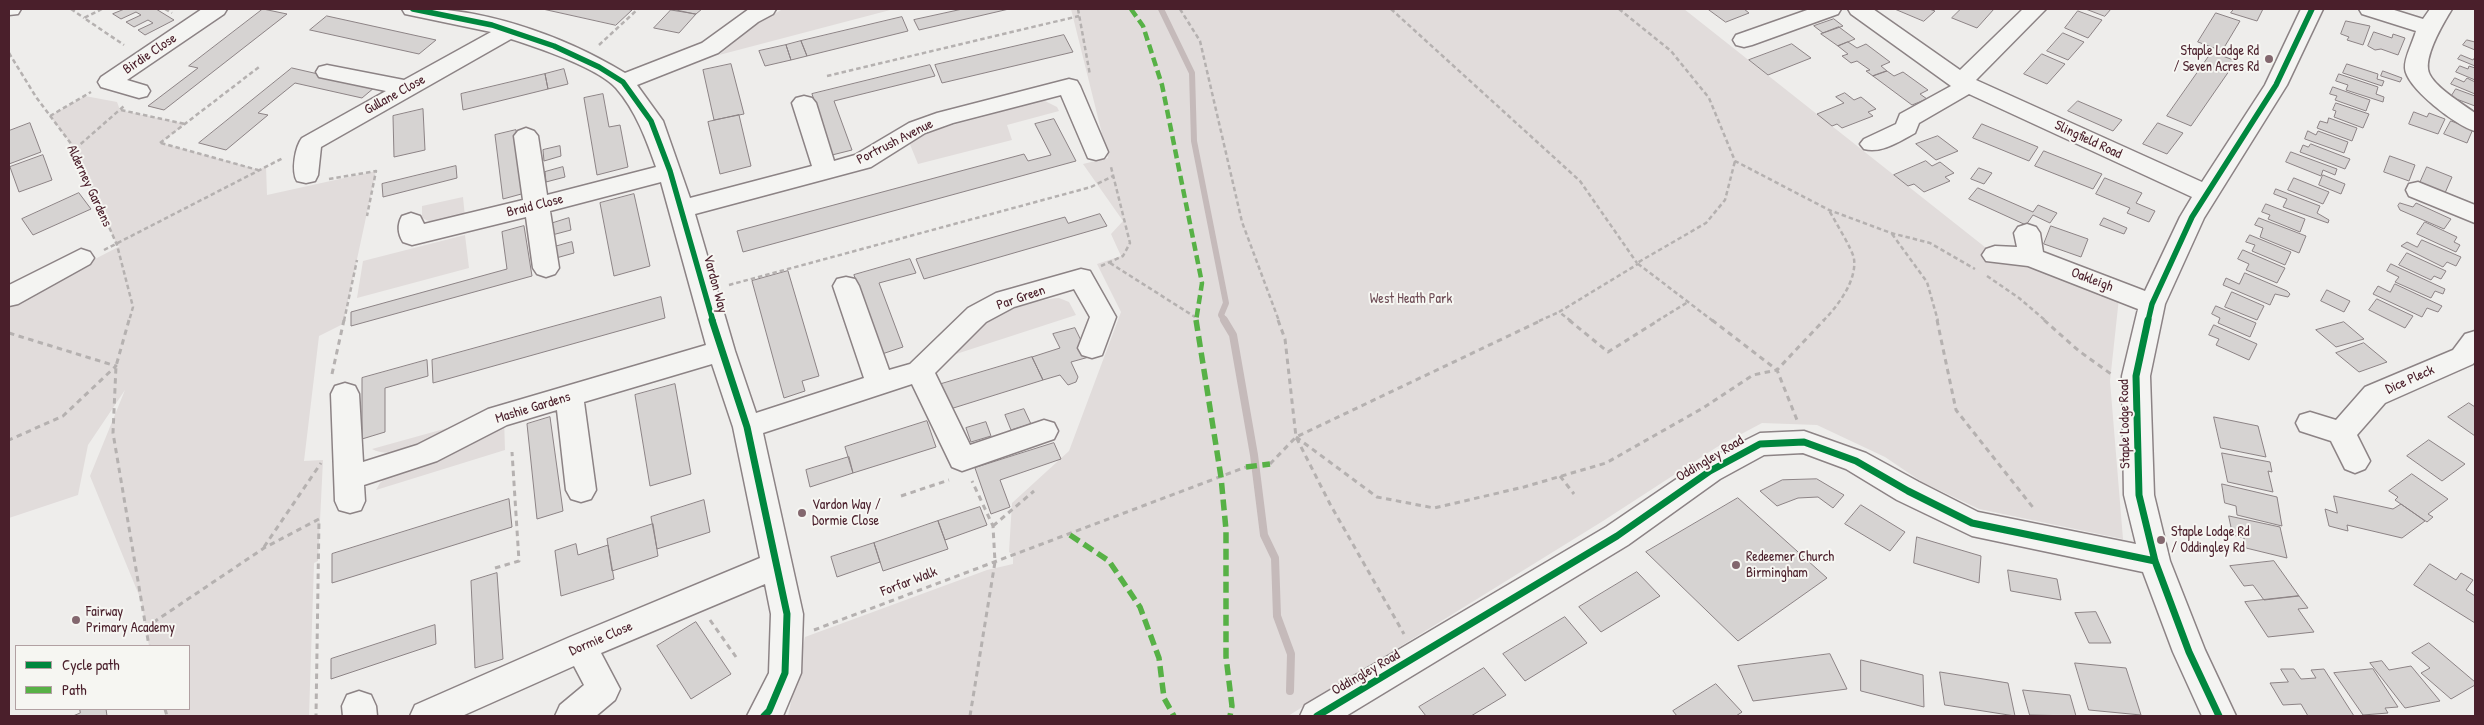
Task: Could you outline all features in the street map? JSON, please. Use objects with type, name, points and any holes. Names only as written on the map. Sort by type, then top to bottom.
[{"type":"street","name":"Birdie Close","points":[[109,82],[216,9]]},
{"type":"street","name":"Vardon Way","points":[[413,9],[504,22],[584,59],[623,82],[651,121],[682,209],[720,351],[747,427],[787,614],[786,673],[769,711],[764,716]]},
{"type":"street","points":[[623,82],[710,48],[765,9]]},
{"type":"street","points":[[1744,40],[1830,9]]},
{"type":"street","name":"Slingfield Road","points":[[1859,9],[1965,83],[2208,194]]},
{"type":"street","points":[[1872,144],[1906,128],[1908,120],[1965,83],[2035,9]]},
{"type":"street","name":"Staple Lodge Road","points":[[2219,716],[2190,652],[2155,561],[2139,495],[2136,376],[2152,304],[2192,217],[2276,85],[2312,9]]},
{"type":"street","points":[[2370,9],[2428,28]]},
{"type":"street","points":[[2441,9],[2428,28],[2416,68],[2419,77],[2435,95],[2475,124]]},
{"type":"street","name":"Gullane Close","points":[[310,143],[408,88],[504,22]]},
{"type":"street","points":[[327,72],[408,88]]},
{"type":"street","name":"Birdie Close","points":[[109,82],[139,91]]},
{"type":"street","name":"Portrush Avenue","points":[[682,209],[863,161],[917,128],[945,118],[1069,86],[1096,152]]},
{"type":"street","points":[[804,103],[825,170]]},
{"type":"street","points":[[526,136],[546,268]]},
{"type":"street","points":[[306,175],[310,143]]},
{"type":"street","name":"Braid Close","points":[[411,222],[412,236],[670,171]]},
{"type":"street","points":[[2418,190],[2475,215]]},
{"type":"street","name":"Oakleigh","points":[[1986,267],[2029,245],[2152,304]]},
{"type":"street","points":[[9,297],[81,258]]},
{"type":"street","points":[[1081,278],[1103,317],[1092,348]]},
{"type":"street","name":"Par Green","points":[[747,427],[920,372],[978,315],[1005,300],[1081,278]]},
{"type":"street","points":[[846,286],[880,384]]},
{"type":"street","name":"Mashie Gardens","points":[[343,473],[428,453],[498,417],[720,351]]},
{"type":"street","name":"Dice Pleck","points":[[2342,434],[2375,396],[2471,355]]},
{"type":"street","points":[[920,372],[965,466],[1044,431]]},
{"type":"street","points":[[343,473],[345,394]]},
{"type":"street","points":[[569,396],[581,490]]},
{"type":"street","points":[[2310,423],[2342,434],[2355,461]]},
{"type":"street","name":"Oddingley Road","points":[[1318,716],[1417,658],[1616,536],[1710,471],[1760,444],[1804,442],[1856,461],[1908,491],[1972,523],[2155,561]]},
{"type":"street","name":"Dormie Close","points":[[427,716],[581,647],[776,565]]},
{"type":"street","points":[[572,716],[603,689],[581,647]]},
{"type":"path","points":[[71,9],[144,59]]},
{"type":"path","points":[[84,18],[102,9]]},
{"type":"path","points":[[584,59],[638,9]]},
{"type":"path","points":[[1078,9],[1090,76]]},
{"type":"path","points":[[1180,9],[1200,40],[1242,222],[1285,339],[1296,437],[1330,504],[1417,658]]},
{"type":"path","points":[[1392,9],[1580,181],[1638,264],[1777,370],[1804,442]]},
{"type":"path","points":[[1270,464],[1296,437],[1559,312],[1706,222],[1725,200],[1735,161],[1709,98],[1671,51],[1619,9]]},
{"type":"path","points":[[828,76],[1079,16]]},
{"type":"path","points":[[259,66],[160,143],[259,170]]},
{"type":"path","points":[[50,116],[109,82]]},
{"type":"path","points":[[75,149],[139,91]]},
{"type":"path","points":[[120,110],[185,124]]},
{"type":"path","points":[[117,245],[310,143]]},
{"type":"path","points":[[1081,278],[1128,252],[1130,243],[1108,158],[1096,152]]},
{"type":"path","points":[[1735,161],[1829,210],[1891,233],[1930,243],[1986,267],[2090,361],[2136,387]]},
{"type":"path","points":[[306,175],[334,179],[376,171],[367,216]]},
{"type":"path","points":[[704,292],[1091,187],[1113,176]]},
{"type":"path","points":[[1296,437],[1377,497],[1434,508],[1606,463],[1703,408],[1753,374],[1777,370],[1838,306],[1850,282],[1854,259],[1829,210]]},
{"type":"path","points":[[1891,233],[1927,282],[1932,294],[1956,410],[2061,543]]},
{"type":"path","points":[[345,394],[328,391],[357,260]]},
{"type":"path","points":[[1109,263],[1195,317]]},
{"type":"path","points":[[1559,312],[1608,352],[1688,302]]},
{"type":"path","points":[[9,333],[116,366],[63,416],[9,440]]},
{"type":"path","points":[[495,568],[519,561],[512,452]]},
{"type":"path","points":[[901,496],[965,466],[993,526],[995,562],[970,716]]},
{"type":"path","points":[[264,548],[343,473]]},
{"type":"path","points":[[1560,476],[1574,494]]},
{"type":"path","points":[[993,526],[1034,491]]},
{"type":"path","points":[[145,628],[264,548],[319,519],[316,716]]},
{"type":"path","points":[[698,598],[704,611],[736,657]]},
{"type":"green space","points":[[783,9],[894,9],[719,55],[756,24]]},
{"type":"green space","name":"West Heath Park","points":[[1071,9],[1684,9],[1995,255],[1999,264],[2030,262],[2119,298],[2110,381],[2123,539],[1979,509],[1922,482],[1885,457],[1817,425],[1762,423],[1717,447],[1603,521],[1288,716],[788,716],[805,637],[987,570],[1013,564],[1013,555],[1009,552],[1012,503],[1069,451],[1121,312],[1097,264],[1121,256],[1111,234],[1123,221],[1083,164],[1108,158]]},
{"type":"green space","points":[[85,96],[117,102],[120,110],[185,124],[161,143],[259,170],[266,166],[267,195],[376,171],[343,324],[319,336],[304,461],[323,460],[318,561],[314,563],[309,716],[167,716],[165,710],[190,710],[190,645],[149,645],[141,600],[90,476],[125,390],[88,445],[78,495],[9,518],[9,304],[120,246],[117,245],[75,149],[50,116]]},
{"type":"green space","points":[[1045,101],[1057,107],[1059,111],[1007,125],[1012,140],[918,164],[909,142],[940,129],[1018,105]]},
{"type":"green space","points":[[463,197],[465,217],[438,222],[422,218],[422,206]]},
{"type":"green space","points":[[465,235],[469,268],[357,298],[363,261]]},
{"type":"green space","points":[[1059,298],[1069,302],[1076,315],[953,355],[974,331],[990,319],[1030,304]]},
{"type":"green space","points":[[504,418],[505,450],[376,490],[380,483],[392,472]]},
{"type":"green space","points":[[462,424],[430,441],[405,450],[382,452],[372,449]]},
{"type":"building","points":[[125,9],[156,9],[174,20],[145,35],[138,30],[153,23],[148,20],[134,27],[126,22],[141,15],[136,12],[121,19],[113,14]]},
{"type":"building","points":[[263,9],[287,14],[164,110],[148,106],[198,68],[189,66]]},
{"type":"building","points":[[543,9],[626,9],[632,10],[616,25]]},
{"type":"building","points":[[672,9],[702,9],[696,14]]},
{"type":"building","points":[[963,9],[1009,9],[919,30],[914,20]]},
{"type":"building","points":[[1708,9],[1744,9],[1749,13],[1726,22]]},
{"type":"building","points":[[1895,9],[1929,9],[1935,11],[1924,21]]},
{"type":"building","points":[[1961,9],[1994,9],[1977,28],[1952,18]]},
{"type":"building","points":[[2086,9],[2111,9],[2105,16]]},
{"type":"building","points":[[2234,9],[2263,9],[2257,21],[2231,13]]},
{"type":"building","points":[[671,10],[696,14],[679,33],[654,28]]},
{"type":"building","points":[[2078,11],[2102,20],[2088,38],[2065,28]]},
{"type":"building","points":[[2216,13],[2240,21],[2222,51],[2198,42]]},
{"type":"building","points":[[327,16],[436,40],[419,54],[310,30]]},
{"type":"building","points":[[902,17],[908,31],[807,56],[801,41]]},
{"type":"building","points":[[1834,19],[1843,26],[1823,33],[1814,26]]},
{"type":"building","points":[[2346,21],[2370,26],[2363,45],[2347,40],[2349,37],[2341,34]]},
{"type":"building","points":[[1839,27],[1855,39],[1838,46],[1821,34]]},
{"type":"building","points":[[2374,32],[2392,38],[2393,34],[2405,38],[2398,55],[2381,49],[2375,50],[2368,46]]},
{"type":"building","points":[[2063,33],[2084,42],[2068,60],[2047,51]]},
{"type":"building","points":[[1064,35],[1073,52],[942,83],[935,65]]},
{"type":"building","points":[[2467,40],[2475,42],[2475,50],[2463,45]]},
{"type":"building","points":[[801,41],[807,56],[791,60],[786,45]]},
{"type":"building","points":[[1848,42],[1857,48],[1866,44],[1890,62],[1881,66],[1887,71],[1873,76],[1866,71],[1870,70],[1857,61],[1851,63],[1842,56],[1848,54],[1838,46]]},
{"type":"building","points":[[1792,44],[1811,58],[1768,75],[1749,60]]},
{"type":"building","points":[[786,45],[791,60],[765,66],[759,51]]},
{"type":"building","points":[[2212,52],[2236,61],[2191,126],[2167,116]]},
{"type":"building","points":[[2042,54],[2065,64],[2047,84],[2024,74]]},
{"type":"building","points":[[2461,55],[2473,60],[2475,57],[2475,66],[2458,59]]},
{"type":"building","points":[[731,64],[744,114],[714,120],[703,70]]},
{"type":"building","points":[[2347,64],[2378,74],[2377,79],[2384,81],[2382,86],[2343,73]]},
{"type":"building","points":[[930,65],[935,76],[834,101],[852,150],[832,155],[812,94]]},
{"type":"building","points":[[2460,66],[2468,69],[2469,66],[2475,68],[2475,80],[2456,72]]},
{"type":"building","points":[[292,68],[375,87],[362,98],[295,83],[258,113],[268,115],[226,150],[199,143]]},
{"type":"building","points":[[564,69],[568,84],[548,89],[545,74]]},
{"type":"building","points":[[1887,71],[1894,76],[1903,72],[1928,90],[1920,94],[1927,99],[1912,105],[1873,76]]},
{"type":"building","points":[[2383,71],[2402,78],[2400,82],[2381,76]]},
{"type":"building","points":[[545,74],[548,89],[463,110],[461,94]]},
{"type":"building","points":[[2339,74],[2378,87],[2376,94],[2384,97],[2383,102],[2346,90],[2348,85],[2336,81]]},
{"type":"building","points":[[2455,78],[2464,82],[2467,78],[2475,82],[2475,94],[2451,84]]},
{"type":"building","points":[[2333,87],[2370,100],[2366,111],[2335,100],[2337,96],[2330,94]]},
{"type":"building","points":[[2456,89],[2475,96],[2475,106],[2451,97]]},
{"type":"building","points":[[1845,93],[1854,100],[1861,97],[1876,109],[1868,112],[1873,116],[1842,128],[1837,124],[1832,126],[1817,114],[1844,103],[1836,97]]},
{"type":"building","points":[[603,94],[609,127],[620,125],[628,167],[597,175],[584,98]]},
{"type":"building","points":[[2078,101],[2122,120],[2113,131],[2068,111]]},
{"type":"building","points":[[2336,103],[2369,114],[2363,128],[2334,117],[2336,111],[2333,110]]},
{"type":"building","points":[[423,109],[425,150],[394,157],[393,116]]},
{"type":"building","points":[[2414,112],[2427,117],[2429,113],[2445,119],[2438,134],[2409,124]]},
{"type":"building","points":[[739,115],[751,166],[720,174],[708,122]]},
{"type":"building","points":[[2329,118],[2357,128],[2352,141],[2317,128],[2320,121],[2327,123]]},
{"type":"building","points":[[1054,119],[1076,161],[743,252],[737,231],[1024,154],[1028,161],[1051,155],[1035,124]]},
{"type":"building","points":[[2451,121],[2473,129],[2467,143],[2444,134]]},
{"type":"building","points":[[30,123],[41,152],[9,164],[9,131]]},
{"type":"building","points":[[2158,123],[2183,133],[2167,154],[2143,144]]},
{"type":"building","points":[[1982,124],[2038,147],[2029,161],[1973,138]]},
{"type":"building","points":[[516,130],[525,193],[503,199],[495,135]]},
{"type":"building","points":[[2308,131],[2316,135],[2318,131],[2348,142],[2344,153],[2305,139]]},
{"type":"building","points":[[1938,136],[1958,151],[1936,160],[1916,144]]},
{"type":"building","points":[[2311,144],[2350,159],[2345,169],[2300,152],[2303,145],[2308,147]]},
{"type":"building","points":[[560,146],[561,156],[544,161],[543,150]]},
{"type":"building","points":[[2044,151],[2102,174],[2093,189],[2035,166]]},
{"type":"building","points":[[2291,152],[2337,169],[2335,175],[2323,170],[2321,176],[2286,162]]},
{"type":"building","points":[[43,155],[52,180],[19,192],[10,167]]},
{"type":"building","points":[[2390,156],[2415,165],[2409,181],[2384,172]]},
{"type":"building","points":[[1926,161],[1932,166],[1940,162],[1954,173],[1945,177],[1950,181],[1924,192],[1914,184],[1908,186],[1894,175]]},
{"type":"building","points":[[456,166],[457,178],[383,197],[382,184]]},
{"type":"building","points":[[563,167],[565,177],[546,182],[545,172]]},
{"type":"building","points":[[2427,167],[2452,177],[2445,193],[2420,183]]},
{"type":"building","points":[[1979,168],[1992,173],[1984,184],[1971,179]]},
{"type":"building","points":[[2323,175],[2345,184],[2341,194],[2319,185]]},
{"type":"building","points":[[2105,178],[2142,193],[2136,203],[2155,211],[2149,222],[2127,213],[2130,208],[2096,194]]},
{"type":"building","points":[[2294,178],[2329,192],[2323,204],[2288,190]]},
{"type":"building","points":[[1978,188],[2033,212],[2038,205],[2057,213],[2050,223],[2033,215],[2026,225],[1969,199]]},
{"type":"building","points":[[2276,189],[2320,206],[2317,213],[2329,220],[2328,223],[2283,207],[2287,199],[2274,194]]},
{"type":"building","points":[[79,193],[91,209],[33,235],[22,219]]},
{"type":"building","points":[[634,194],[650,266],[614,276],[600,203]]},
{"type":"building","points":[[2400,203],[2413,207],[2416,203],[2451,219],[2444,229],[2400,210],[2398,206]]},
{"type":"building","points":[[2266,204],[2305,219],[2300,232],[2268,219],[2270,215],[2262,212]]},
{"type":"building","points":[[1100,214],[1107,226],[924,279],[916,259],[1065,217],[1068,223]]},
{"type":"building","points":[[569,218],[571,230],[552,235],[550,224]]},
{"type":"building","points":[[2104,218],[2127,228],[2124,234],[2100,225]]},
{"type":"building","points":[[2259,218],[2306,236],[2299,253],[2260,237],[2263,228],[2255,225]]},
{"type":"building","points":[[2425,222],[2457,237],[2454,242],[2460,245],[2456,252],[2417,234]]},
{"type":"building","points":[[524,226],[532,276],[351,326],[351,312],[507,269],[502,232]]},
{"type":"building","points":[[2051,226],[2088,239],[2081,257],[2044,244]]},
{"type":"building","points":[[2250,235],[2291,252],[2285,265],[2252,251],[2255,245],[2246,242]]},
{"type":"building","points":[[2422,240],[2461,257],[2456,266],[2447,262],[2443,267],[2401,246],[2407,242],[2417,247]]},
{"type":"building","points":[[572,242],[574,253],[556,258],[554,247]]},
{"type":"building","points":[[2243,250],[2285,268],[2277,283],[2246,270],[2249,264],[2238,259]]},
{"type":"building","points":[[2407,253],[2446,271],[2441,279],[2434,276],[2431,280],[2399,265]]},
{"type":"building","points":[[910,259],[916,273],[879,283],[903,347],[882,354],[854,275]]},
{"type":"building","points":[[2391,264],[2445,289],[2443,294],[2435,291],[2431,298],[2395,282],[2399,277],[2387,271]]},
{"type":"building","points":[[788,271],[819,376],[802,381],[805,391],[784,398],[752,281]]},
{"type":"building","points":[[2245,273],[2290,294],[2288,297],[2275,294],[2270,305],[2223,285],[2226,278],[2239,284]]},
{"type":"building","points":[[2395,284],[2442,306],[2438,312],[2427,308],[2422,317],[2373,294],[2378,286],[2390,292]]},
{"type":"building","points":[[2327,290],[2350,301],[2344,312],[2321,301]]},
{"type":"building","points":[[2232,292],[2264,306],[2257,320],[2225,307]]},
{"type":"building","points":[[661,297],[665,318],[433,383],[432,360]]},
{"type":"building","points":[[2377,299],[2413,316],[2405,328],[2369,310]]},
{"type":"building","points":[[2216,306],[2256,323],[2250,337],[2218,323],[2220,318],[2212,314]]},
{"type":"building","points":[[2344,322],[2364,339],[2336,347],[2316,330]]},
{"type":"building","points":[[2214,325],[2257,344],[2249,360],[2216,345],[2219,339],[2209,335]]},
{"type":"building","points":[[1075,328],[1089,357],[1071,362],[1078,377],[1076,382],[1068,385],[1060,375],[1043,380],[1032,357],[1060,348],[1053,334]]},
{"type":"building","points":[[2364,343],[2387,362],[2359,372],[2336,353]]},
{"type":"building","points":[[1032,357],[1043,380],[947,410],[938,385]]},
{"type":"building","points":[[427,360],[428,376],[385,388],[385,432],[362,439],[362,378]]},
{"type":"building","points":[[675,384],[691,474],[650,486],[635,395]]},
{"type":"building","points":[[2469,403],[2475,407],[2475,436],[2448,417]]},
{"type":"building","points":[[1024,409],[1031,424],[1011,430],[1005,415]]},
{"type":"building","points":[[550,417],[563,511],[537,519],[527,424]]},
{"type":"building","points":[[2214,417],[2258,426],[2266,457],[2221,448]]},
{"type":"building","points":[[927,421],[936,447],[853,473],[845,447]]},
{"type":"building","points":[[986,422],[991,436],[971,442],[966,428]]},
{"type":"building","points":[[2429,440],[2465,464],[2442,481],[2407,456]]},
{"type":"building","points":[[1054,443],[1061,459],[1000,480],[1010,507],[991,514],[975,468]]},
{"type":"building","points":[[2222,453],[2270,462],[2272,472],[2268,471],[2273,492],[2228,482]]},
{"type":"building","points":[[849,457],[853,473],[810,487],[806,470]]},
{"type":"building","points":[[2412,474],[2448,499],[2428,514],[2433,517],[2427,522],[2395,500],[2398,497],[2389,491]]},
{"type":"building","points":[[1817,479],[1844,495],[1833,508],[1818,497],[1798,498],[1777,506],[1760,491],[1782,480]]},
{"type":"building","points":[[2222,484],[2277,497],[2282,526],[2237,515],[2236,506],[2225,503]]},
{"type":"building","points":[[2334,496],[2393,509],[2401,504],[2425,521],[2402,538],[2347,525],[2348,531],[2329,526],[2325,509],[2337,513]]},
{"type":"building","name":"Redeemer Church Birmingham","points":[[1738,498],[1827,578],[1738,641],[1646,552]]},
{"type":"building","points":[[509,499],[512,527],[332,583],[332,554]]},
{"type":"building","points":[[704,500],[710,532],[657,549],[651,517]]},
{"type":"building","points":[[1861,505],[1905,532],[1890,551],[1845,524]]},
{"type":"building","points":[[980,507],[987,525],[945,540],[938,521]]},
{"type":"building","points":[[2229,516],[2280,527],[2287,558],[2246,548],[2244,538],[2233,535]]},
{"type":"building","points":[[938,521],[948,549],[883,571],[874,543]]},
{"type":"building","points":[[653,524],[658,556],[612,571],[607,539]]},
{"type":"building","points":[[1917,537],[1981,556],[1979,583],[1914,563]]},
{"type":"building","points":[[874,543],[880,562],[837,577],[831,557]]},
{"type":"building","points":[[576,544],[578,555],[608,545],[614,579],[561,596],[555,551]]},
{"type":"building","points":[[2274,561],[2299,596],[2264,600],[2253,585],[2244,586],[2230,566]]},
{"type":"building","points":[[2430,564],[2456,580],[2461,573],[2473,580],[2466,590],[2475,596],[2475,623],[2414,585]]},
{"type":"building","points":[[2008,570],[2057,579],[2061,600],[2011,591]]},
{"type":"building","points":[[1637,572],[1660,596],[1601,632],[1579,607]]},
{"type":"building","points":[[497,573],[503,659],[475,668],[471,581]]},
{"type":"building","points":[[2299,596],[2308,608],[2298,609],[2314,632],[2268,637],[2245,602]]},
{"type":"building","points":[[2096,612],[2111,643],[2089,643],[2075,613]]},
{"type":"building","points":[[1565,617],[1587,643],[1525,681],[1503,654]]},
{"type":"building","points":[[696,622],[731,674],[691,699],[657,646]]},
{"type":"building","points":[[435,625],[436,644],[331,679],[331,659]]},
{"type":"building","points":[[2429,643],[2475,682],[2475,685],[2451,699],[2421,673],[2430,668],[2412,653]]},
{"type":"building","points":[[1830,654],[1847,689],[1753,701],[1738,666]]},
{"type":"building","points":[[1861,660],[1923,675],[1924,707],[1861,691]]},
{"type":"building","points":[[2382,661],[2389,670],[2411,666],[2440,701],[2405,708],[2370,663]]},
{"type":"building","points":[[2075,663],[2126,668],[2141,715],[2089,710]]},
{"type":"building","points":[[1484,668],[1506,695],[1471,716],[1426,716],[1419,707]]},
{"type":"building","points":[[2281,669],[2294,669],[2301,679],[2316,678],[2311,670],[2324,669],[2354,716],[2308,716],[2301,704],[2283,705],[2270,683],[2288,682]]},
{"type":"building","points":[[2373,669],[2398,707],[2385,708],[2388,713],[2363,715],[2334,673]]},
{"type":"building","points":[[1940,672],[2008,683],[2015,716],[1945,705]]},
{"type":"building","points":[[1716,684],[1742,712],[1736,716],[1677,716],[1673,711]]},
{"type":"building","points":[[2023,690],[2070,695],[2076,716],[2030,715]]},
{"type":"building","points":[[80,710],[106,710],[107,716],[73,716],[80,713]]},
{"type":"waterway","points":[[1161,9],[1192,73],[1194,141],[1226,303],[1221,315],[1225,321]]},
{"type":"waterway","points":[[1224,320],[1233,335],[1254,455],[1264,535],[1275,558],[1277,616],[1291,654],[1290,691]]},
{"type":"marked path","points":[[1131,9],[1143,26],[1162,85],[1202,283],[1195,317],[1221,477],[1226,530],[1226,657],[1232,706],[1230,716]]},
{"type":"marked path","points":[[1246,467],[1270,464]]},
{"type":"marked path","points":[[1070,535],[1109,561],[1140,607],[1159,658],[1164,698],[1174,716]]},
{"type":"cycle path","points":[[413,9],[492,25],[554,46],[599,67],[623,82],[651,121],[670,171],[721,351],[747,427],[787,614],[785,673],[769,711],[764,716]]},
{"type":"cycle path","points":[[2219,716],[2189,652],[2155,561],[2139,495],[2136,376],[2152,304],[2192,217],[2276,85],[2312,9]]},
{"type":"cycle path","points":[[1317,716],[1617,536],[1710,471],[1760,444],[1804,442],[1856,461],[1908,491],[1972,523],[2155,561]]},
{"type":"place","name":"Staple Lodge Rd / Seven Acres Rd","points":[[2269,59]]},
{"type":"place","name":"Vardon Way / Dormie Close","points":[[802,513]]},
{"type":"place","name":"Staple Lodge Rd / Oddingley Rd","points":[[2161,540]]},
{"type":"place","name":"Redeemer Church Birmingham","points":[[1736,565]]},
{"type":"place","name":"Fairway Primary Academy","points":[[76,620]]}]
